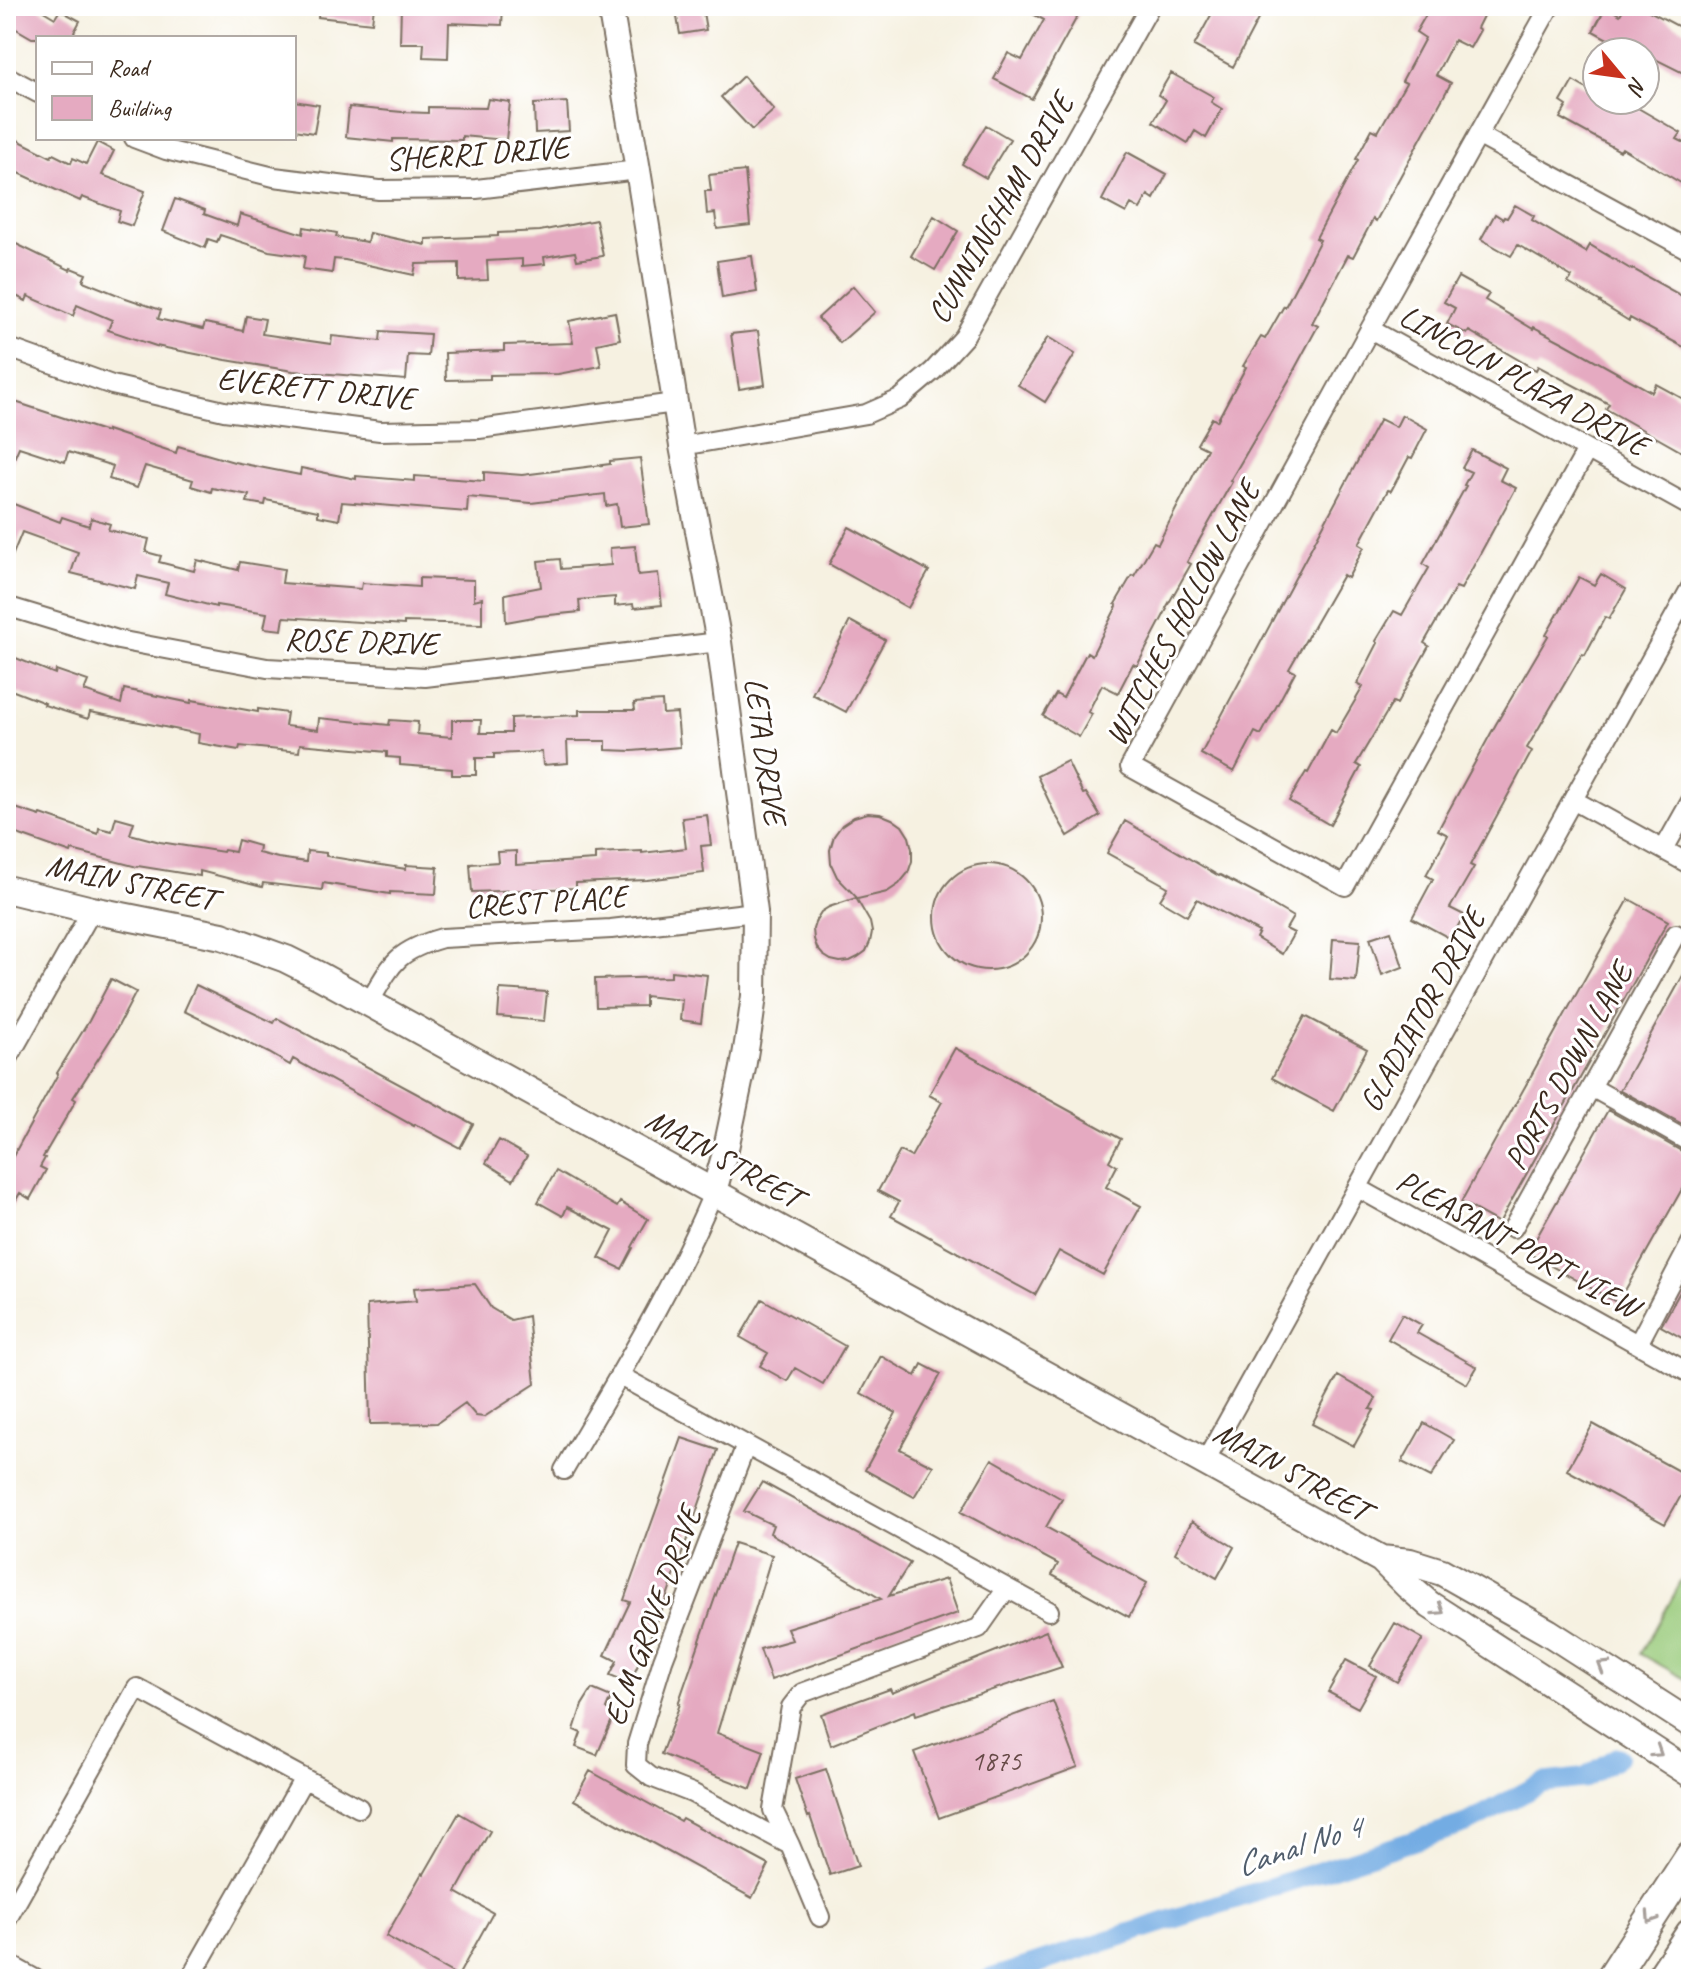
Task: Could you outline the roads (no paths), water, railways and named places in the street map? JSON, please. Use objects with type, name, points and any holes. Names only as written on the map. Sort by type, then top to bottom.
[{"type":"main road","name":"MAIN STREET","points":[[6,889],[222,936],[286,959],[1381,1559],[1430,1605],[1691,1774]]},
{"type":"main road","name":"MAIN STREET","points":[[1381,1559],[1410,1562],[1442,1572],[1548,1632],[1691,1724]]},
{"type":"main road","points":[[1611,1979],[1691,1856]]},
{"type":"main road","points":[[1661,1979],[1691,1934]]},
{"type":"street","name":"LETA DRIVE","points":[[564,1470],[681,1265],[714,1191],[738,1093],[754,996],[755,912],[719,642],[682,446],[610,6]]},
{"type":"street","name":"CUNNINGHAM DRIVE","points":[[682,446],[866,414],[900,399],[933,371],[964,337],[1150,6]]},
{"type":"street","name":"WITCHES HOLLOW LANE","points":[[1550,6],[1130,767],[1345,886],[1587,450]]},
{"type":"street","points":[[6,76],[36,92]]},
{"type":"street","points":[[1478,135],[1691,251]]},
{"type":"street","name":"SHERRI DRIVE","points":[[139,140],[166,150],[274,177],[379,190],[476,189],[638,170]]},
{"type":"street","name":"LINCOLN PLAZA DRIVE","points":[[1370,329],[1691,507]]},
{"type":"street","name":"EVERETT DRIVE","points":[[6,347],[112,385],[224,411],[380,431],[479,429],[675,403]]},
{"type":"street","name":"GLADIATOR DRIVE","points":[[1205,1462],[1691,587]]},
{"type":"street","name":"ROSE DRIVE","points":[[6,606],[118,640],[267,668],[425,677],[719,642]]},
{"type":"street","points":[[1573,800],[1691,865]]},
{"type":"street","points":[[1664,849],[1691,801]]},
{"type":"street","points":[[6,1062],[92,910]]},
{"type":"street","name":"CREST PLACE","points":[[369,1003],[401,955],[419,944],[442,938],[611,929],[755,912]]},
{"type":"street","name":"PORTS DOWN LANE","points":[[1513,1228],[1676,934]]},
{"type":"street","points":[[1591,1087],[1691,1143]]},
{"type":"street","name":"PLEASANT PORT VIEW","points":[[1358,1188],[1691,1374]]},
{"type":"street","points":[[1638,1344],[1691,1243]]},
{"type":"street","points":[[620,1376],[1049,1611]]},
{"type":"street","name":"ELM GROVE DRIVE","points":[[746,1445],[663,1660],[637,1744],[636,1765],[651,1777],[692,1793],[790,1845]]},
{"type":"street","points":[[820,1917],[773,1810],[791,1707],[802,1693],[979,1628],[1007,1588]]},
{"type":"street","points":[[6,1921],[137,1688],[359,1808]]},
{"type":"street","points":[[190,1979],[304,1778]]},
{"type":"street","points":[[6,1963],[35,1979]]},
{"type":"waterway","name":"Canal No 4","points":[[989,1979],[1468,1823],[1542,1783],[1585,1778],[1618,1757]]}]
